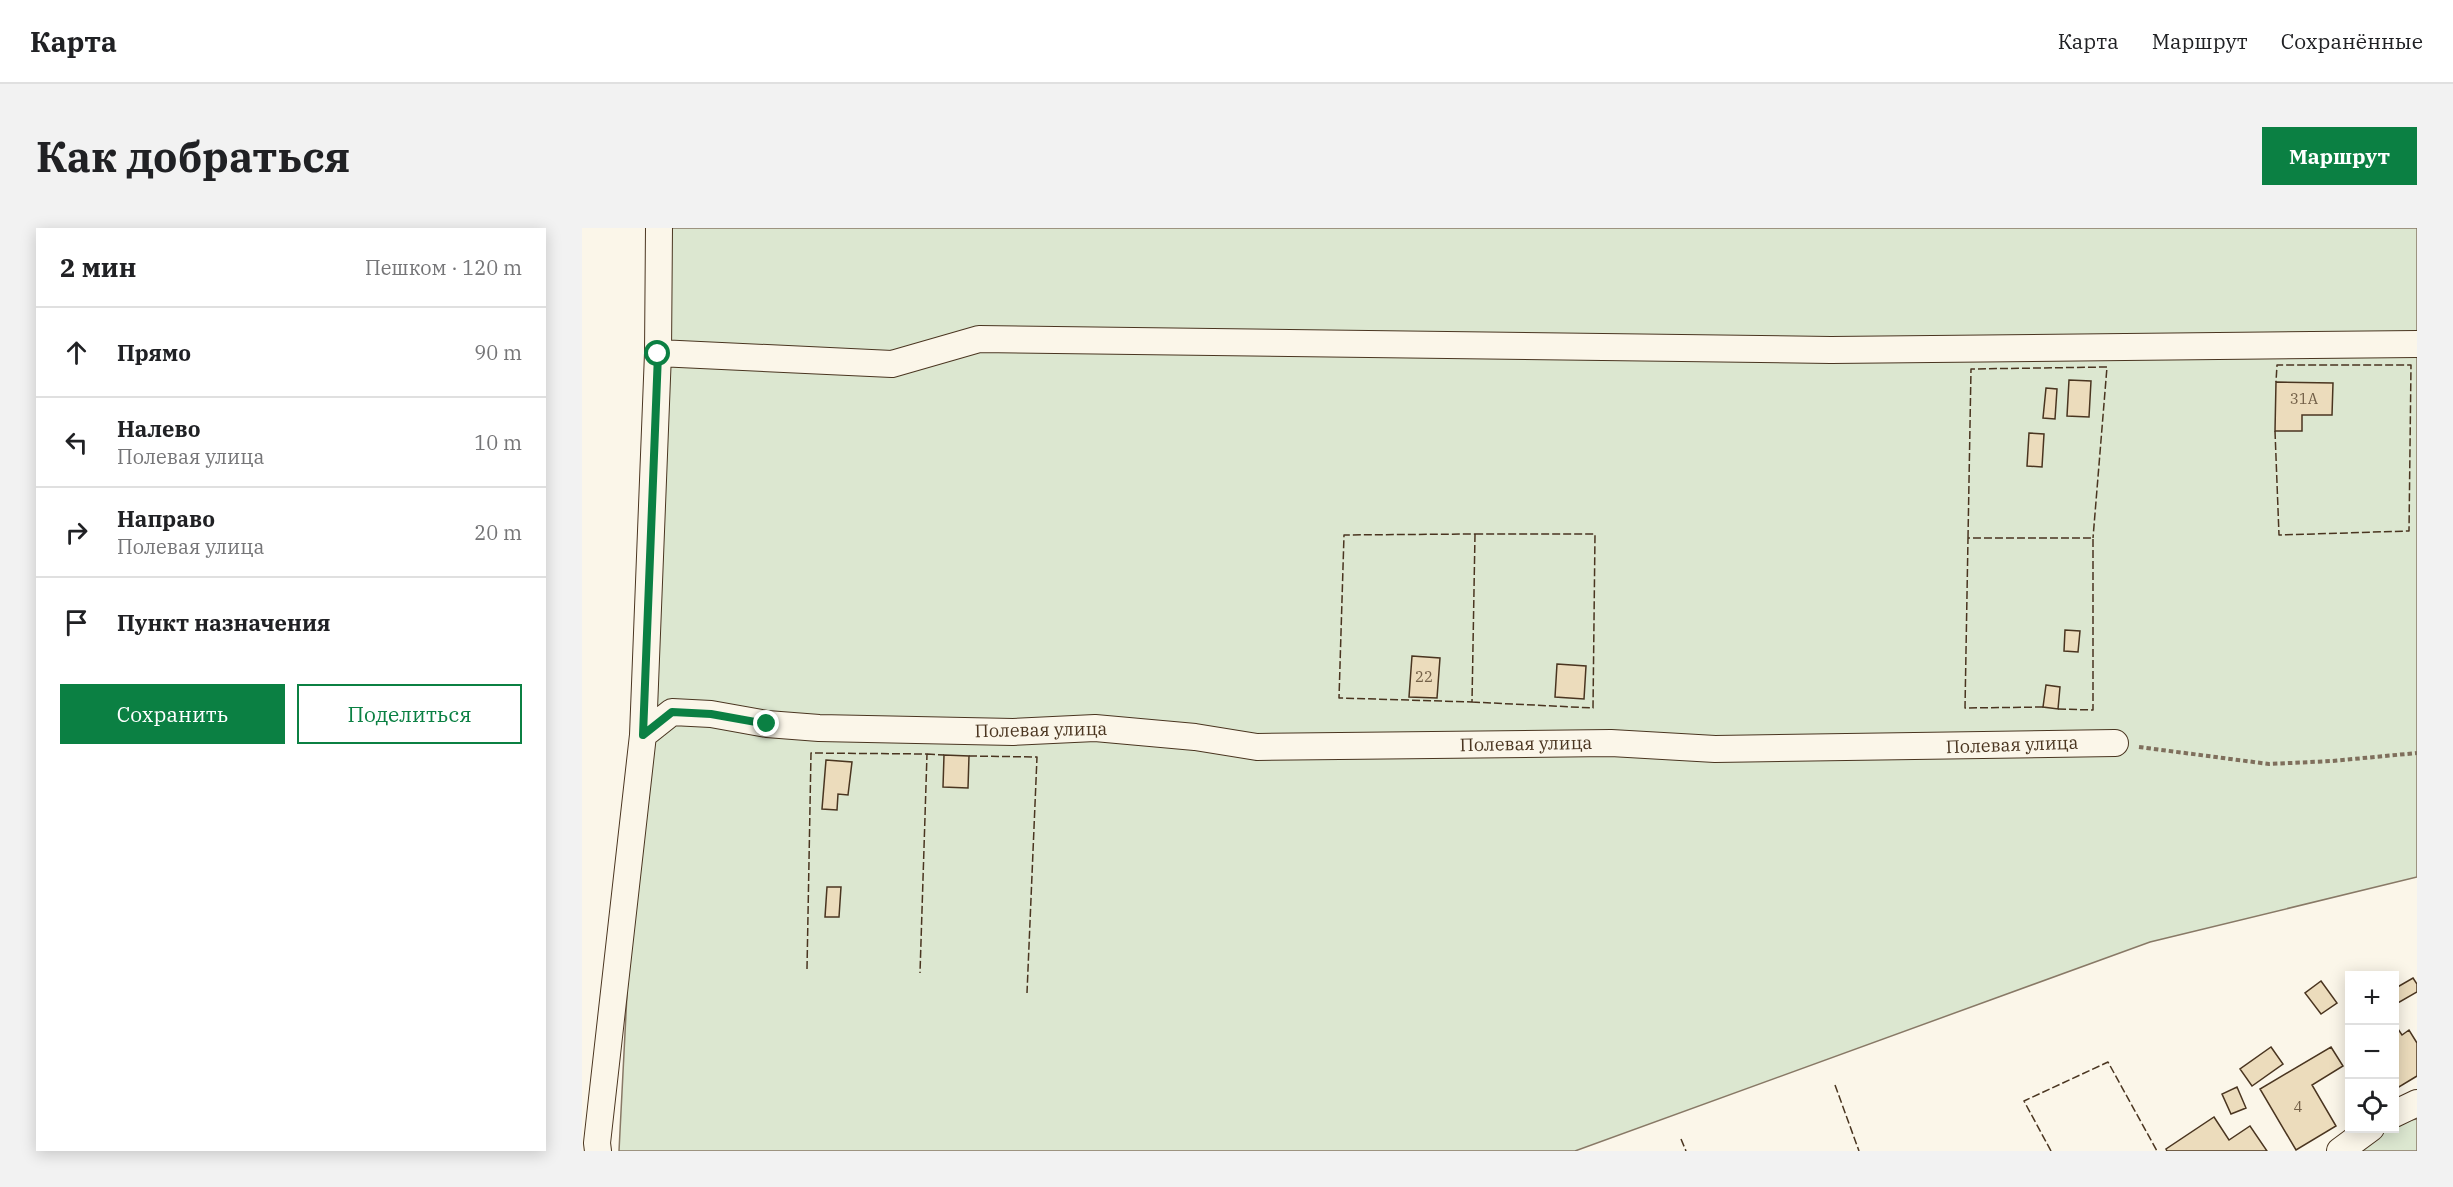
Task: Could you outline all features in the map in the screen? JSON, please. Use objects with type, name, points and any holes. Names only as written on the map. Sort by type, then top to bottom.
[{"type":"street","points":[[598,1151],[597,1143],[643,735],[658,354],[659,228]]},
{"type":"street","points":[[658,354],[892,364],[979,339],[1831,350],[2417,344]]},
{"type":"street","name":"Полевая улица","points":[[643,735],[672,712],[711,714],[767,724],[819,728],[1013,732],[1095,728],[1195,737],[1257,747],[1611,743],[1727,749],[2115,744]]},
{"type":"street","points":[[2399,1112],[2417,1103]]},
{"type":"street","points":[[2340,1151],[2364,1133]]},
{"type":"path","points":[[2115,744],[2269,764],[2417,753]]},
{"type":"green space","points":[[666,228],[2417,228],[2417,877],[2150,942],[1575,1151],[619,1151]]},
{"type":"green space","points":[[2417,1119],[2417,1151],[2351,1151],[2376,1133],[2399,1133],[2399,1121]]},
{"type":"building","points":[[2069,380],[2091,381],[2089,417],[2067,416]]},
{"type":"building","points":[[2276,382],[2333,383],[2332,415],[2302,415],[2302,431],[2275,431]]},
{"type":"building","points":[[2046,388],[2057,389],[2055,419],[2043,418]]},
{"type":"building","points":[[2029,433],[2044,434],[2042,467],[2027,466]]},
{"type":"building","points":[[2065,630],[2080,631],[2078,652],[2064,651]]},
{"type":"building","points":[[1412,656],[1440,658],[1437,698],[1409,697]]},
{"type":"building","points":[[1557,664],[1586,666],[1584,699],[1555,697]]},
{"type":"building","points":[[2046,685],[2060,687],[2058,709],[2043,707]]},
{"type":"building","points":[[944,755],[969,756],[968,788],[943,787]]},
{"type":"building","points":[[826,760],[852,762],[848,795],[838,794],[837,810],[822,809]]},
{"type":"building","points":[[827,887],[841,887],[839,917],[825,917]]},
{"type":"building","points":[[2413,978],[2417,984],[2417,992],[2399,1002],[2399,986]]},
{"type":"building","points":[[2321,981],[2337,1003],[2321,1014],[2305,993]]},
{"type":"building","points":[[2399,1030],[2402,1035],[2409,1030],[2417,1043],[2417,1076],[2399,1087]]},
{"type":"building","points":[[2271,1047],[2283,1064],[2252,1086],[2240,1069]]},
{"type":"building","points":[[2331,1047],[2343,1066],[2312,1085],[2336,1126],[2296,1150],[2260,1089]]},
{"type":"building","points":[[2237,1087],[2246,1108],[2231,1114],[2222,1094]]},
{"type":"building","points":[[2214,1117],[2229,1140],[2250,1126],[2267,1151],[2167,1151],[2166,1149]]},
{"type":"fence","points":[[2275,431],[2279,535],[2409,531],[2411,365],[2277,365],[2276,382]]},
{"type":"fence","points":[[1968,538],[1971,369],[2107,367],[2093,538]]},
{"type":"fence","points":[[1475,534],[1472,702],[1339,698],[1344,535],[1475,534]]},
{"type":"fence","points":[[1472,702],[1593,708],[1595,534],[1475,534]]},
{"type":"fence","points":[[2043,707],[1965,708],[1968,538],[2093,538],[2093,710],[2058,709]]},
{"type":"fence","points":[[807,969],[811,753],[927,754],[920,973]]},
{"type":"fence","points":[[927,754],[944,755]]},
{"type":"fence","points":[[969,756],[1037,757],[1027,993]]},
{"type":"fence","points":[[2051,1151],[2024,1101],[2108,1062],[2157,1151]]},
{"type":"fence","points":[[1835,1085],[1859,1151]]},
{"type":"fence","points":[[1681,1139],[1686,1151]]},
{"type":"route","points":[[658,354],[643,735],[672,712],[711,714],[767,724]]}]
